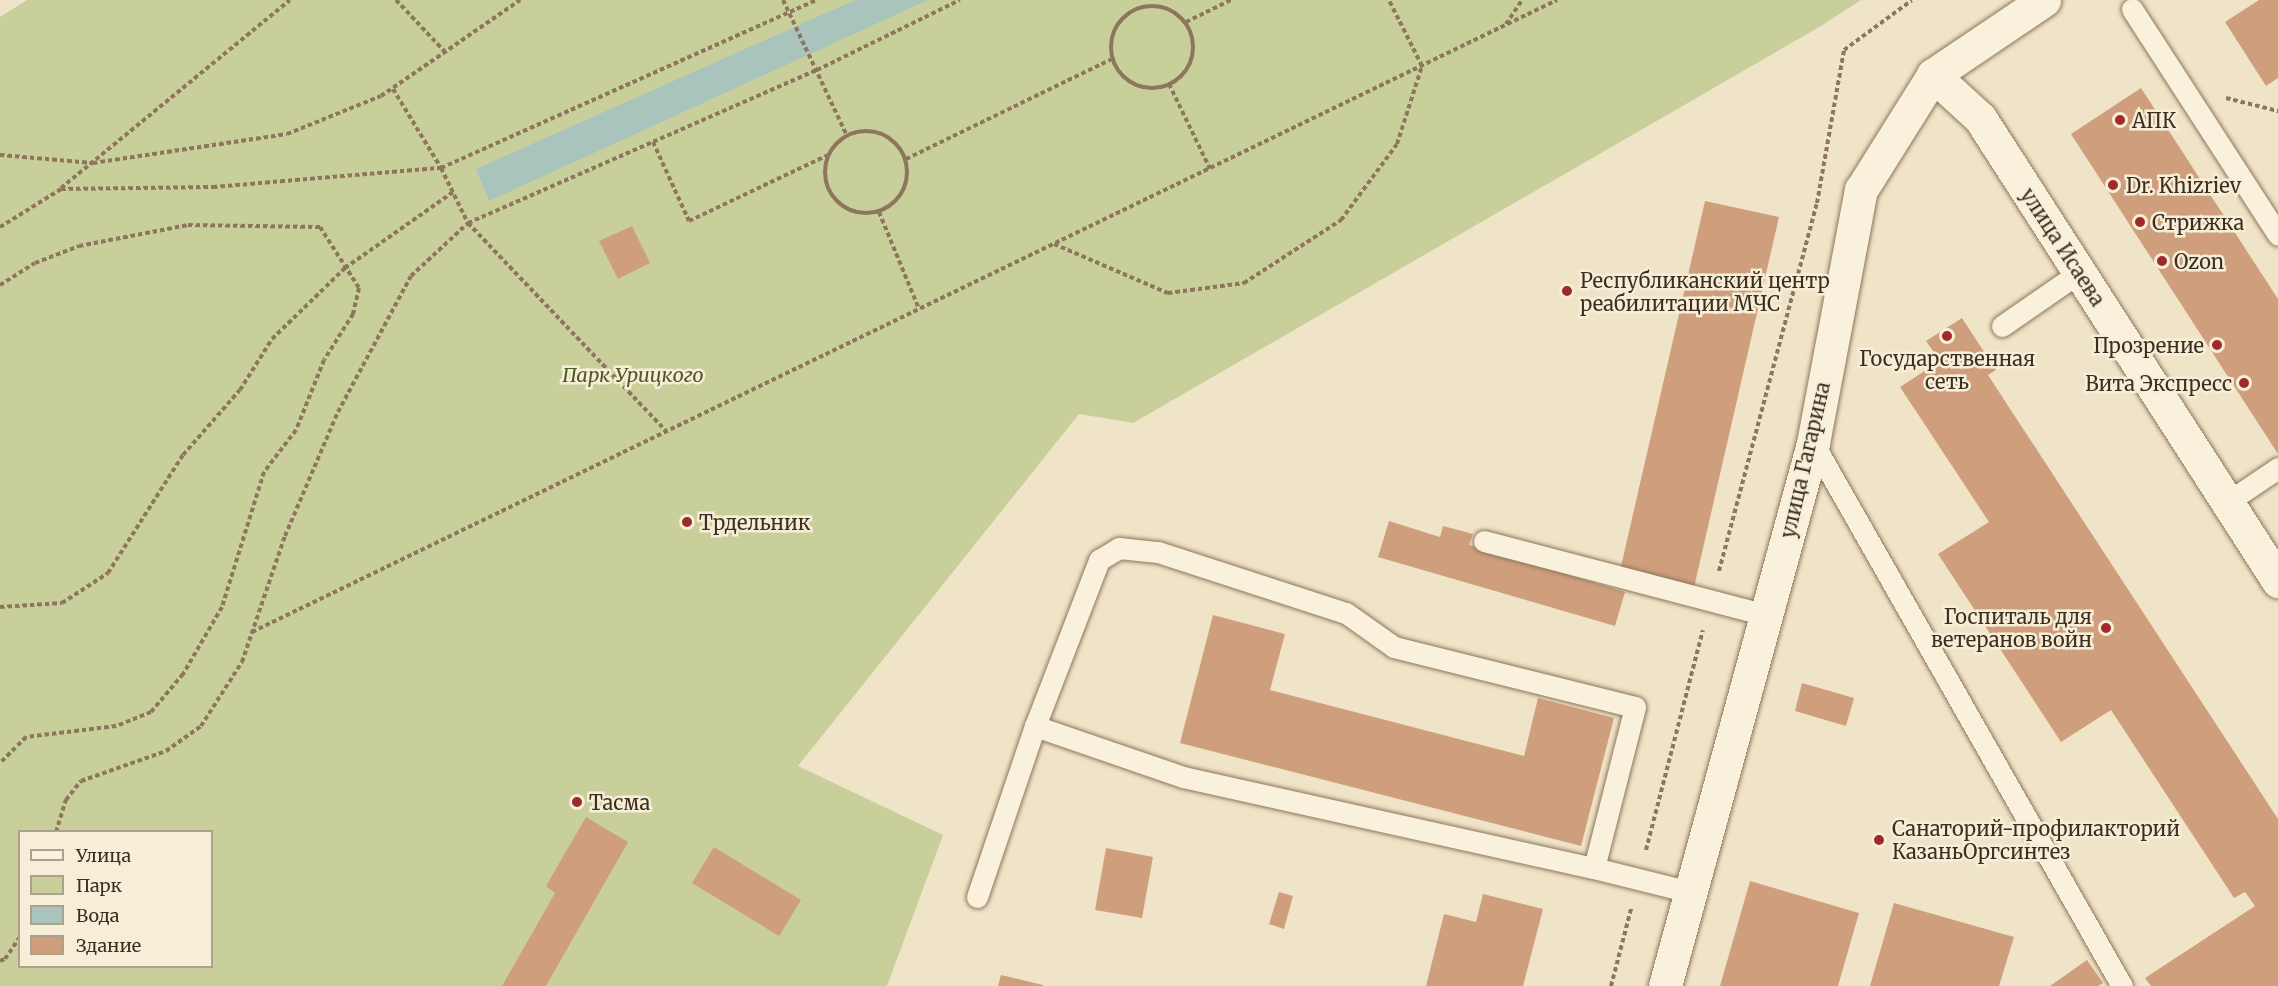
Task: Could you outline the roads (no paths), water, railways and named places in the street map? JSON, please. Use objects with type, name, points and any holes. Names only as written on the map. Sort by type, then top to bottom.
[{"type":"street","name":"улица Гагарина","points":[[1665,986],[1813,443],[1861,190],[1933,75],[2044,0]]},
{"type":"street","name":"улица Исаева","points":[[1933,75],[1980,118],[2278,581]]},
{"type":"lane","points":[[2132,9],[2278,236]]},
{"type":"lane","points":[[2002,326],[2080,272]]},
{"type":"lane","points":[[1813,443],[2122,986]]},
{"type":"lane","points":[[2226,503],[2278,468]]},
{"type":"lane","points":[[1484,542],[1766,615]]},
{"type":"lane","points":[[977,897],[1035,726],[1099,560],[1119,548],[1158,552],[1346,613],[1394,647],[1635,707],[1594,868]]},
{"type":"lane","points":[[1035,726],[1183,777],[1594,868],[1690,892]]},
{"type":"water","points":[[855,0],[928,0],[489,201],[476,169]]},
{"type":"place","name":"АПК","points":[[2120,120]]},
{"type":"place","name":"Dr. Khizriev","points":[[2113,185]]},
{"type":"place","name":"Стрижка","points":[[2140,222]]},
{"type":"place","name":"Ozon","points":[[2162,261]]},
{"type":"place","name":"Республиканский центр реабилитации МЧС","points":[[1567,291]]},
{"type":"place","name":"Государственная сеть","points":[[1947,336]]},
{"type":"place","name":"Прозрение","points":[[2217,345]]},
{"type":"place","name":"Вита Экспресс","points":[[2244,383]]},
{"type":"place","name":"Трдельник","points":[[687,522]]},
{"type":"place","name":"Госпиталь для ветеранов войн","points":[[2106,628]]},
{"type":"place","name":"Тасма","points":[[577,802]]},
{"type":"place","name":"Санаторий-профилакторий КазаньОргсинтез","points":[[1879,840]]},
{"type":"park label","name":"Парк Урицкого","points":[[633,374]]}]
